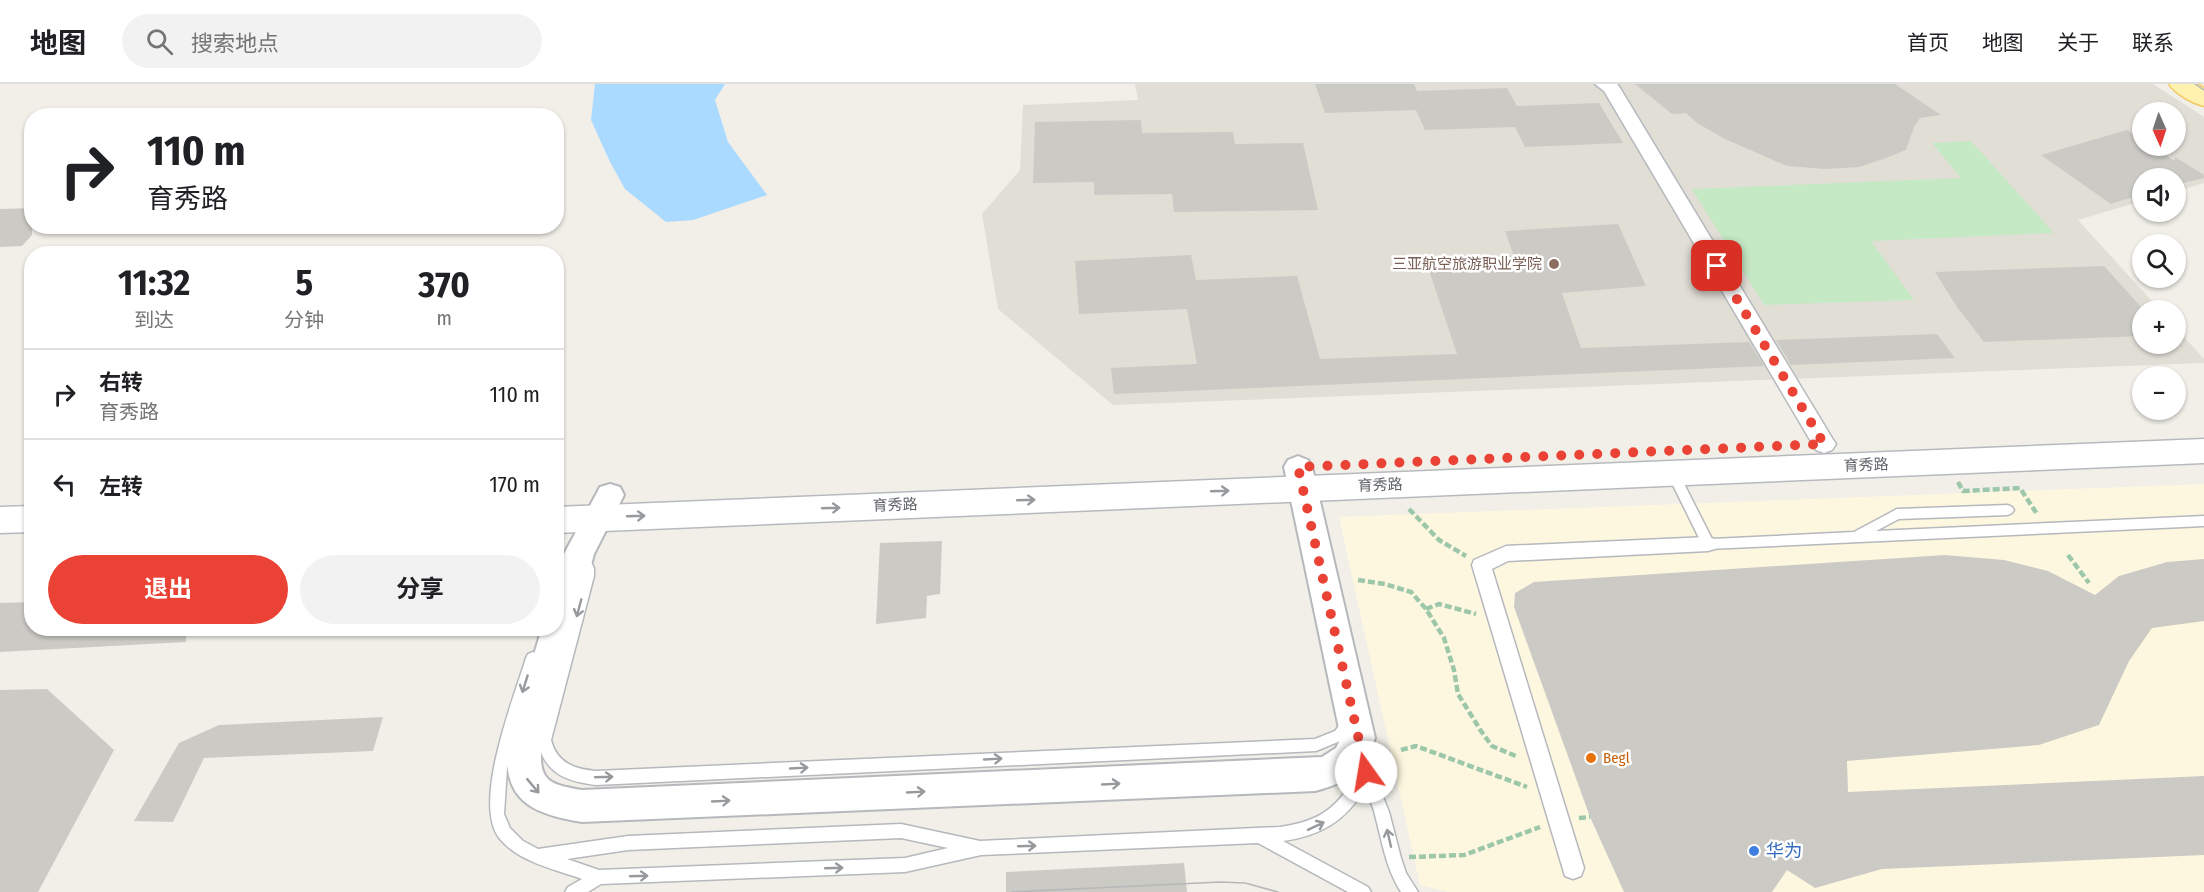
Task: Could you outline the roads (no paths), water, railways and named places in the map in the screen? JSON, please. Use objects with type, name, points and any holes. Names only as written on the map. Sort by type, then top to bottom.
[{"type":"main road","points":[[2181,84],[2204,99]]},
{"type":"main road","name":"育秀路","points":[[564,498],[604,506],[1301,478],[1824,444],[2204,428]]},
{"type":"main road","name":"育秀路","points":[[1301,478],[1673,473],[2204,451]]},
{"type":"main road","name":"育秀路","points":[[564,518],[604,506]]},
{"type":"main road","points":[[0,520],[24,519]]},
{"type":"main road","points":[[0,542],[24,541]]},
{"type":"street","points":[[1604,84],[1611,88],[1824,444]]},
{"type":"street","points":[[551,636],[521,762],[531,787],[543,797],[561,803],[582,806],[644,804],[1315,775],[1340,767],[1349,759],[1356,726],[1301,478]]},
{"type":"street","points":[[564,584],[569,564],[604,506]]},
{"type":"street","points":[[1573,868],[1481,565],[1506,554],[1708,544]]},
{"type":"lane","points":[[1673,473],[1708,544],[2204,521]]},
{"type":"lane","points":[[1854,537],[1897,514],[2008,510]]},
{"type":"lane","points":[[540,636],[500,768],[497,814],[504,833],[518,846],[537,856],[599,877],[904,865],[981,848],[1294,834],[1315,828],[1334,817],[1348,802],[1366,772]]},
{"type":"lane","points":[[1356,726],[1366,772],[1380,803],[1393,858],[1400,877],[1410,892]]},
{"type":"lane","points":[[537,856],[628,843],[902,831],[981,848]]},
{"type":"lane","points":[[1260,836],[1363,892]]},
{"type":"lane","points":[[573,892],[599,877]]},
{"type":"water","points":[[595,84],[725,84],[715,100],[728,142],[767,195],[693,220],[666,222],[625,189],[610,162],[591,120]]},
{"type":"tram line","points":[[2195,84],[2204,90]]},
{"type":"tram line","points":[[1012,892],[1220,882],[1245,883],[1278,892]]},
{"type":"place","name":"三亚航空旅游职业学院","points":[[1554,264]]},
{"type":"place","name":"Begl","points":[[1591,758]]},
{"type":"place","name":"华为","points":[[1754,851]]}]
